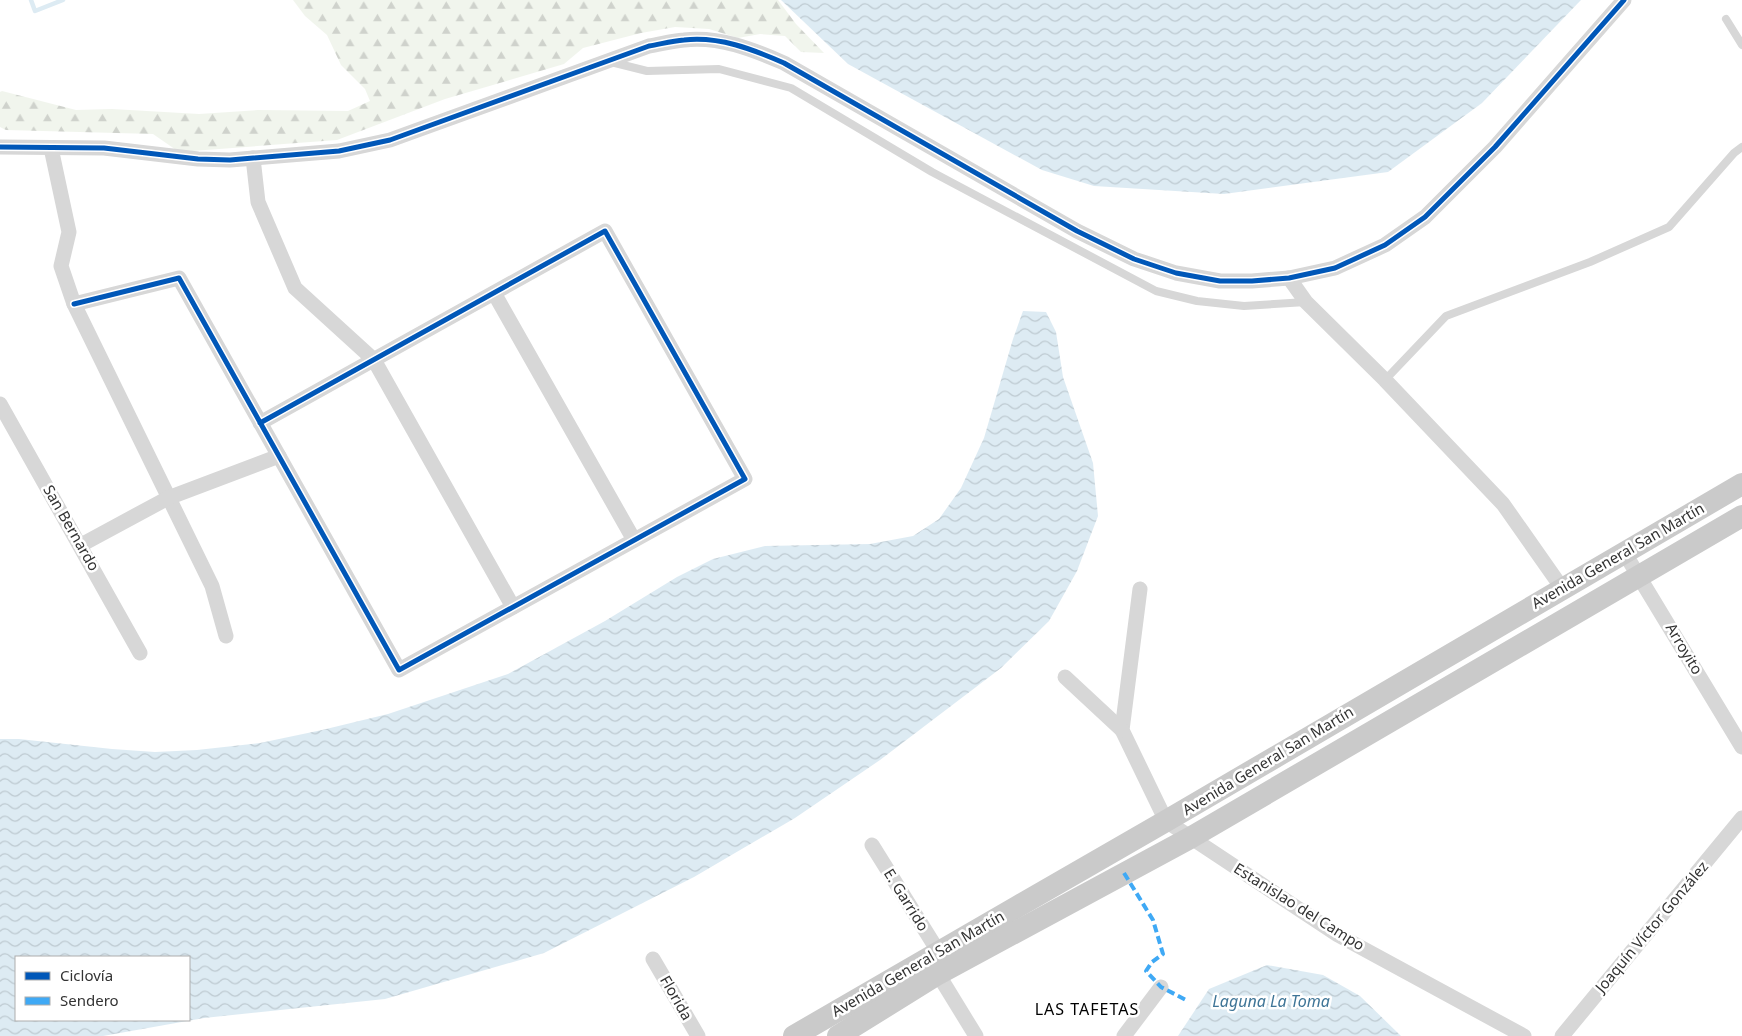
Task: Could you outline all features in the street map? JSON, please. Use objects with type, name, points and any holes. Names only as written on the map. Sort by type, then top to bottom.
[{"type":"main road","name":"Avenida General San Martín","points":[[794,1036],[1742,484]]},
{"type":"main road","name":"Avenida General San Martín","points":[[838,1036],[938,974],[1190,838],[1742,516]]},
{"type":"street","points":[[0,147],[104,148],[198,159],[230,160],[339,151],[390,140],[649,46],[684,40],[719,41],[751,48],[784,62],[1078,231],[1134,259],[1176,273],[1220,280],[1252,281],[1288,278],[1335,268],[1385,245],[1425,217],[1496,147],[1624,0]]},
{"type":"street","points":[[51,148],[69,232],[61,266],[74,304],[212,586],[226,636]]},
{"type":"street","points":[[253,158],[258,202],[295,288],[374,360],[513,607]]},
{"type":"street","points":[[74,304],[179,278],[260,423],[400,670],[745,478],[605,232],[260,423]]},
{"type":"street","points":[[1288,278],[1306,302],[1385,380],[1502,504],[1562,588]]},
{"type":"street","points":[[494,293],[634,540]]},
{"type":"street","name":"San Bernardo","points":[[0,404],[81,545],[140,653]]},
{"type":"street","points":[[81,545],[168,498],[279,456]]},
{"type":"street","name":"Arroyito","points":[[1624,552],[1640,575],[1742,748]]},
{"type":"street","points":[[1122,730],[1140,589]]},
{"type":"street","name":"Estanislao del Campo","points":[[1065,677],[1122,730],[1166,821],[1338,935],[1524,1036]]},
{"type":"street","name":"Joaquín Víctor González","points":[[1562,1036],[1742,818]]},
{"type":"street","name":"E. Garrido","points":[[872,845],[938,951]]},
{"type":"street","points":[[938,951],[938,974],[976,1036]]},
{"type":"street","name":"Florida","points":[[653,959],[698,1036]]},
{"type":"street","points":[[1124,1036],[1161,987]]},
{"type":"lane","points":[[1726,19],[1742,45]]},
{"type":"lane","points":[[609,61],[648,71],[719,69],[791,88],[932,172],[1156,291],[1196,301],[1244,306],[1306,302]]},
{"type":"lane","points":[[1385,380],[1446,316],[1590,262],[1669,227],[1734,153],[1742,147]]},
{"type":"green space","points":[[293,0],[778,0],[796,24],[824,53],[801,52],[785,36],[760,34],[738,38],[709,29],[675,27],[641,33],[583,48],[564,64],[445,99],[337,140],[179,152],[153,134],[6,130],[0,127],[0,92],[2,91],[76,110],[112,109],[199,114],[258,110],[348,111],[370,101],[365,89],[341,65],[327,35],[305,16]]},
{"type":"water","points":[[781,0],[1581,0],[1482,103],[1388,172],[1224,194],[1094,186],[1042,170],[848,64]]},
{"type":"water","points":[[1023,311],[1046,312],[1056,332],[1063,377],[1093,463],[1098,516],[1077,571],[1049,621],[1001,668],[880,760],[795,818],[694,877],[544,953],[385,999],[190,1020],[190,956],[15,956],[15,1021],[187,1021],[103,1036],[0,1036],[0,739],[19,739],[155,752],[197,750],[260,743],[388,714],[508,674],[605,621],[677,577],[713,559],[765,546],[870,544],[913,536],[939,519],[961,488],[984,438]]},
{"type":"water","name":"Laguna La Toma","points":[[1267,965],[1323,975],[1360,996],[1401,1036],[1178,1036],[1209,989]]},
{"type":"waterway","points":[[31,0],[35,11],[63,0]]},
{"type":"marked path","points":[[1124,873],[1153,920],[1163,954],[1152,962],[1146,971],[1161,987],[1188,1001]]},
{"type":"cycle path","points":[[0,147],[104,148],[198,159],[230,160],[339,151],[390,140],[649,46],[684,40],[710,40],[748,49],[784,63],[1077,231],[1134,259],[1176,273],[1220,281],[1289,278],[1335,268],[1385,245],[1425,217],[1495,147],[1624,0]]},
{"type":"cycle path","points":[[74,304],[179,278],[399,670],[745,479],[605,231],[260,423]]},
{"type":"district","name":"LAS TAFETAS","points":[[1087,1009]]}]
